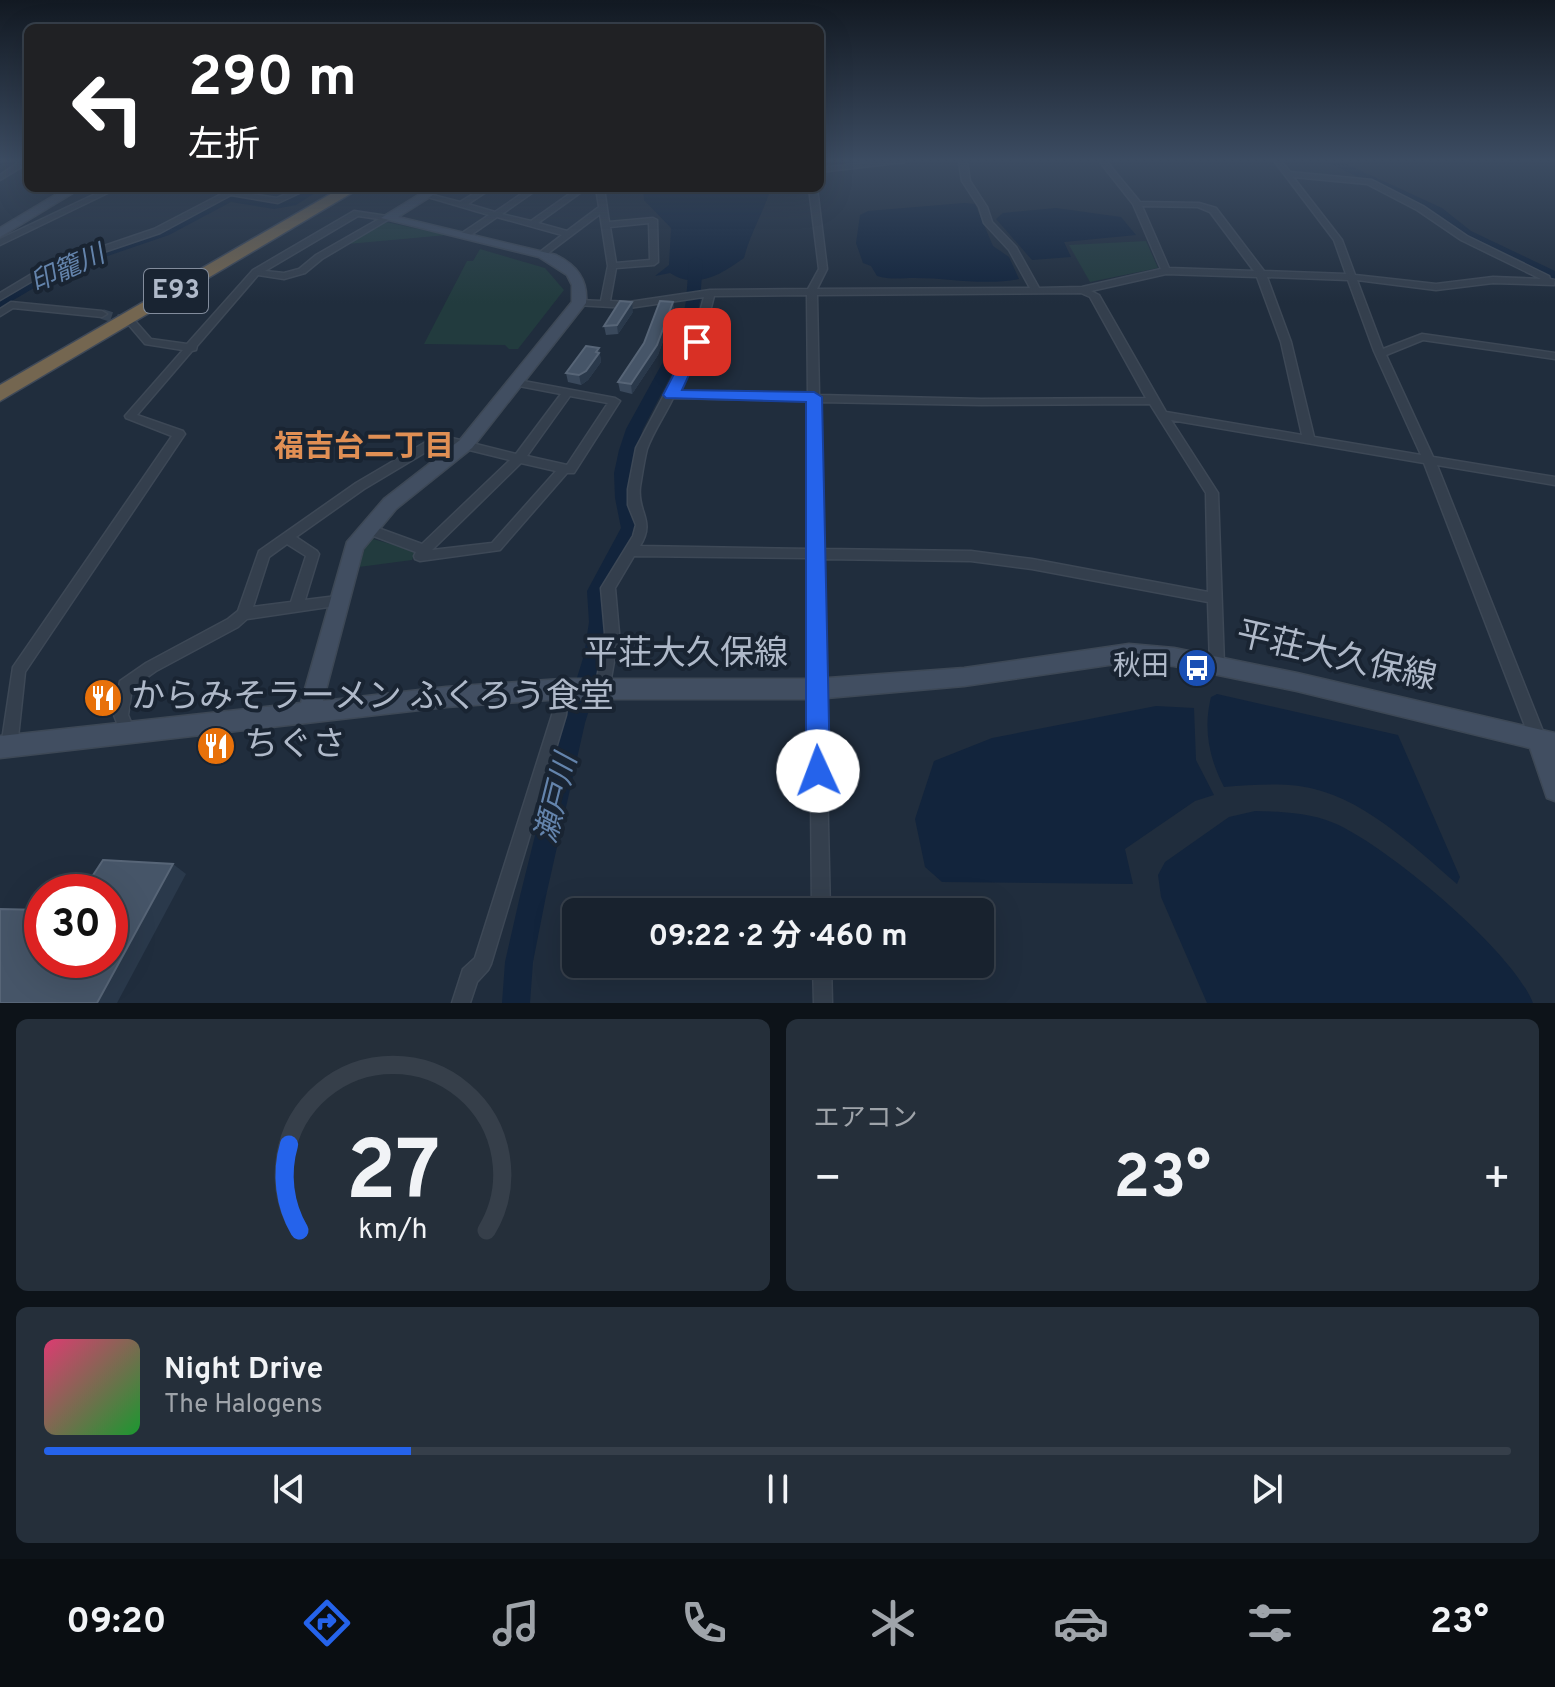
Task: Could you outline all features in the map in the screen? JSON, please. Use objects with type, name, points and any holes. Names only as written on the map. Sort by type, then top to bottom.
[{"type":"highway","name":"E93","points":[[0,385],[304,209]]},
{"type":"highway","name":"E93","points":[[0,394],[316,209]]},
{"type":"street","points":[[0,233],[40,209]]},
{"type":"street","points":[[0,242],[70,209]]},
{"type":"street","points":[[0,297],[48,268],[157,231],[201,209]]},
{"type":"street","points":[[256,272],[284,276],[302,271],[319,257],[402,209]]},
{"type":"street","points":[[475,209],[568,234]]},
{"type":"street","points":[[465,235],[503,209]]},
{"type":"street","points":[[532,224],[554,209]]},
{"type":"street","points":[[543,254],[601,209]]},
{"type":"street","points":[[602,209],[612,266],[605,303]]},
{"type":"street","points":[[816,209],[823,269],[812,291],[817,555],[815,689],[821,898]]},
{"type":"street","points":[[984,209],[988,223],[1013,249],[1036,290]]},
{"type":"street","points":[[1140,209],[1166,271]]},
{"type":"street","points":[[1210,209],[1261,274],[1286,342],[1309,440]]},
{"type":"street","points":[[1316,209],[1331,227],[1353,277],[1381,353],[1547,742],[1555,790]]},
{"type":"street","points":[[1421,209],[1464,238],[1554,282]]},
{"type":"street","points":[[3,752],[18,671],[179,434],[130,416],[193,348],[256,272],[357,213],[465,235],[543,254],[562,262],[574,274],[582,290],[579,303],[518,383],[466,444],[390,504],[354,547],[309,713]]},
{"type":"street","points":[[606,225],[653,220],[654,262],[612,266]]},
{"type":"street","points":[[579,303],[629,305],[710,293],[1082,290],[1166,271],[1353,277],[1436,287],[1493,280],[1554,282]]},
{"type":"street","points":[[1082,290],[1094,295],[1153,401],[1212,493],[1217,665]]},
{"type":"street","points":[[461,1003],[470,976],[482,964],[516,864],[559,715],[584,690],[612,633],[608,588],[642,525],[634,505],[634,489],[642,448],[697,342],[710,293]]},
{"type":"street","points":[[0,313],[11,305],[102,314]]},
{"type":"street","points":[[133,324],[148,342],[193,348]]},
{"type":"street","points":[[1381,353],[1422,337],[1555,356]]},
{"type":"street","points":[[244,614],[263,554],[360,486],[440,439],[570,470],[615,401],[518,383]]},
{"type":"street","points":[[564,469],[496,547],[420,556],[520,457],[568,392]]},
{"type":"street","points":[[671,395],[981,402],[1153,401]]},
{"type":"street","points":[[1162,415],[1555,481]]},
{"type":"street","points":[[367,529],[424,550]]},
{"type":"street","points":[[287,538],[313,554],[296,607]]},
{"type":"street","points":[[629,551],[971,556],[1019,560],[1109,581],[1214,598]]},
{"type":"street","points":[[128,734],[121,715],[125,685],[244,614],[337,601]]},
{"type":"street","name":"平荘大久保線","points":[[3,752],[128,734],[446,697],[584,690],[815,689],[964,677],[1129,653],[1217,665],[1547,742]]},
{"type":"street","points":[[822,978],[823,1003]]},
{"type":"green space","points":[[386,222],[447,235],[348,244]]},
{"type":"green space","points":[[1146,241],[1158,268],[1090,282],[1069,245]]},
{"type":"green space","points":[[480,249],[545,268],[564,290],[518,349],[509,349],[505,345],[424,344],[467,261],[473,261]]},
{"type":"green space","points":[[373,539],[416,551],[412,560],[359,567],[367,541]]},
{"type":"water","points":[[652,209],[763,209],[744,258],[717,275],[699,280],[680,278],[670,273],[655,276],[669,265],[671,228]]},
{"type":"water","points":[[977,209],[993,246],[1009,257],[1019,279],[980,282],[877,276],[871,266],[863,263],[856,243],[860,215],[868,211]]},
{"type":"water","points":[[1062,209],[1121,217],[1136,235],[1064,242],[1071,257],[1032,260],[996,219],[1003,213]]},
{"type":"water","points":[[1217,694],[1398,735],[1460,877],[1457,884],[1384,824],[1343,799],[1299,786],[1224,787],[1211,754],[1208,732],[1211,697]]},
{"type":"water","points":[[1156,706],[1194,708],[1196,760],[1214,795],[1195,801],[1125,849],[1133,884],[942,882],[925,867],[915,819],[934,761],[992,738]]},
{"type":"water","points":[[1255,811],[1295,813],[1324,819],[1384,853],[1475,929],[1521,981],[1533,1003],[1207,1003],[1161,897],[1158,875],[1165,862],[1229,817]]},
{"type":"building","points":[[620,301],[632,302],[617,325],[604,326]]},
{"type":"building","points":[[660,301],[673,302],[657,345],[631,384],[618,382],[644,343]]},
{"type":"building","points":[[586,346],[599,348],[596,352],[599,353],[586,371],[579,375],[566,373]]},
{"type":"building","points":[[103,860],[173,864],[128,946],[128,874],[94,874]]},
{"type":"building","points":[[0,909],[24,910],[24,978],[111,978],[97,1003],[0,1003]]},
{"type":"waterway","name":"印籠川","points":[[0,304],[56,269],[165,232],[209,209]]},
{"type":"waterway","points":[[1433,209],[1467,234],[1555,276]]},
{"type":"waterway","name":"瀬戸川","points":[[516,1003],[519,962],[533,896],[574,723],[595,655],[599,622],[597,591],[630,528],[623,473],[627,450],[687,331],[696,261]]},
{"type":"tunnel","points":[[102,314],[130,323]]},
{"type":"place","name":"秋田","points":[[1197,668]]},
{"type":"place","name":"からみそラーメン ふくろう食堂","points":[[103,698]]},
{"type":"place","name":"ちぐさ","points":[[216,746]]},
{"type":"district","name":"福吉台二丁目","points":[[364,448]]},
{"type":"route","points":[[697,342],[671,395],[814,397],[818,771]]}]
